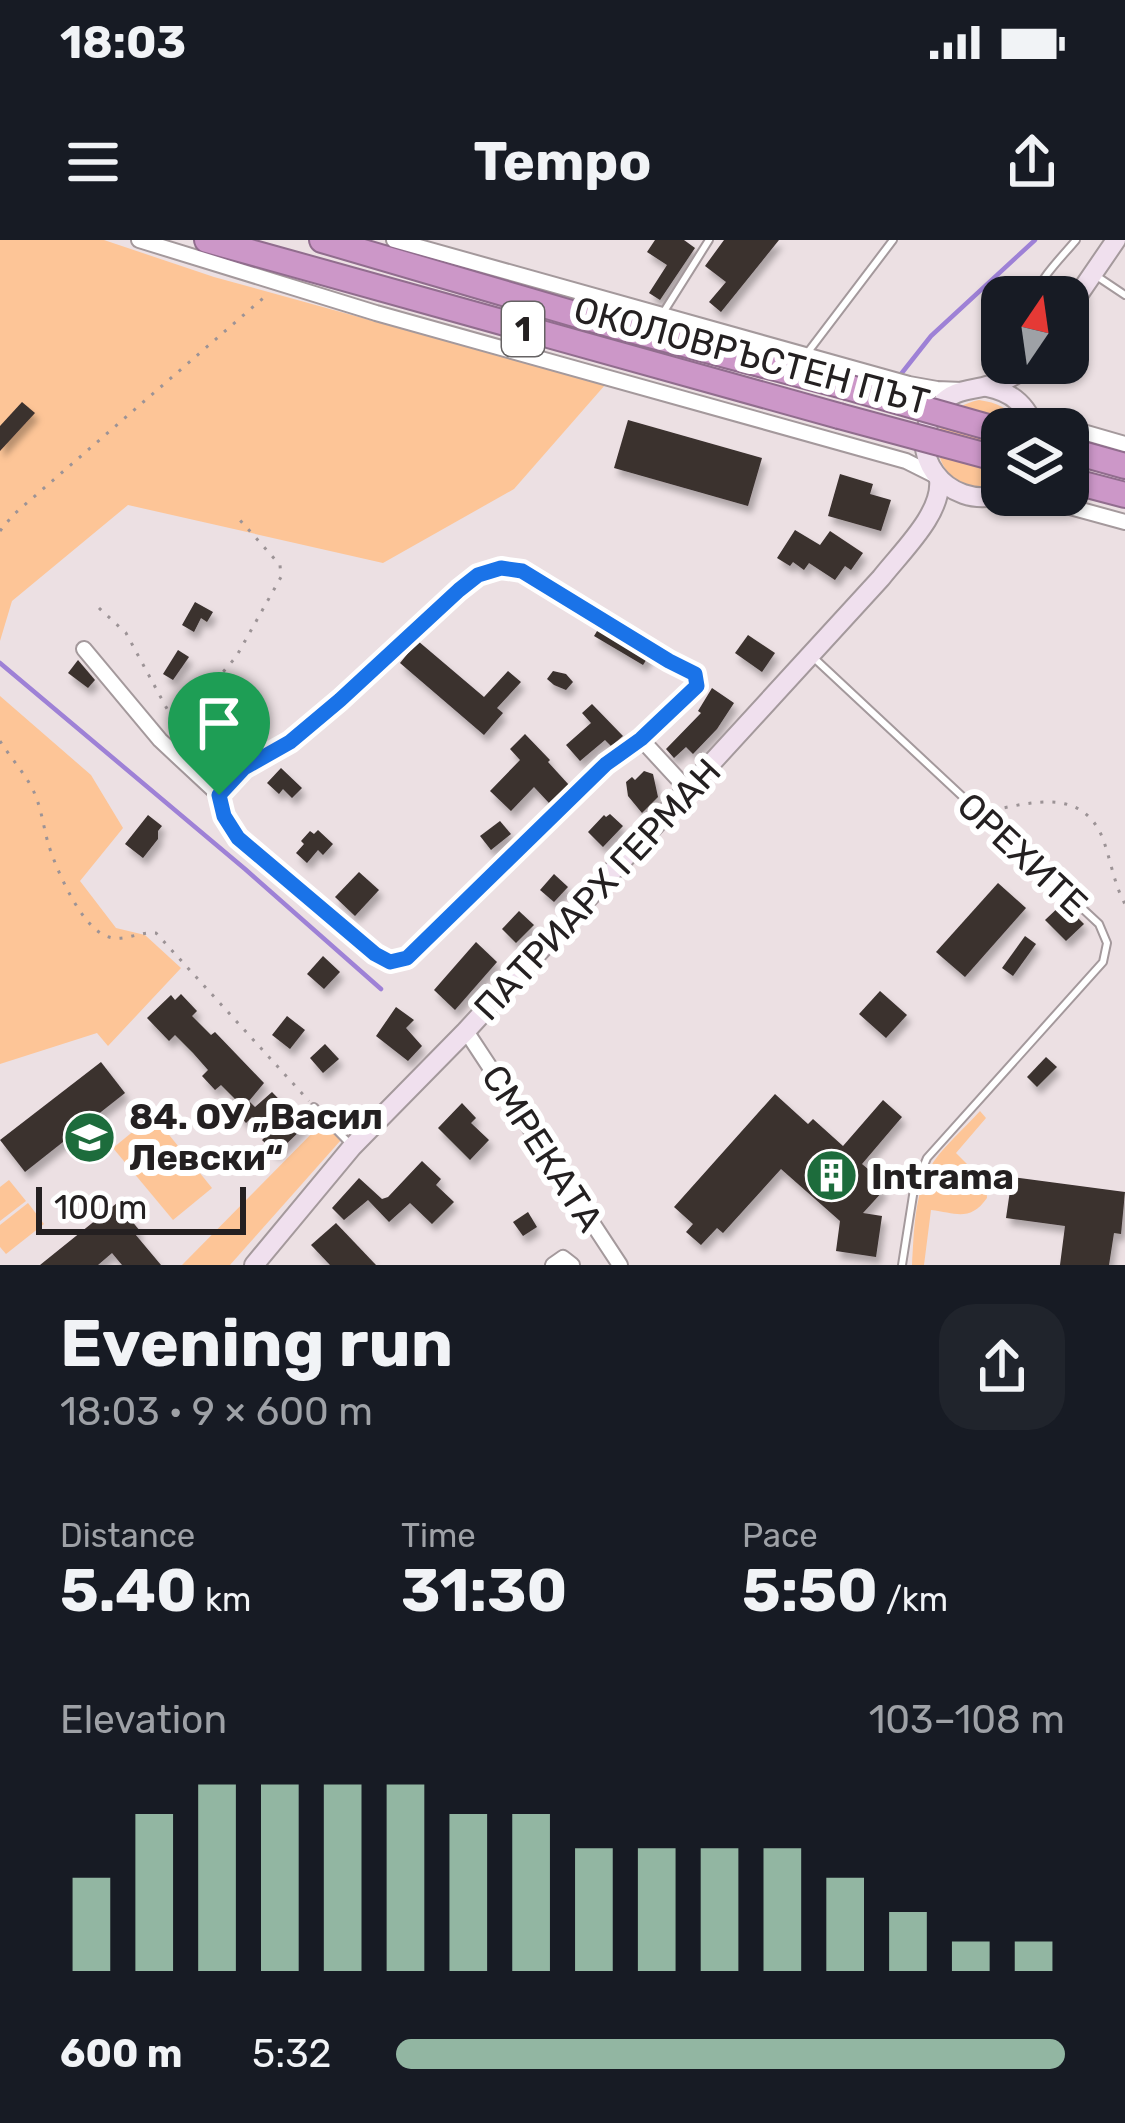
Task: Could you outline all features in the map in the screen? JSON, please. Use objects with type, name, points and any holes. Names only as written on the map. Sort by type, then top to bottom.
[{"type":"highway","name":"ОКОЛОВРЪСТЕН ПЪТ","points":[[207,240],[981,454]]},
{"type":"highway","name":"ОКОЛОВРЪСТЕН ПЪТ","points":[[322,240],[981,425]]},
{"type":"highway","points":[[1089,456],[1125,466]]},
{"type":"highway","points":[[1089,485],[1121,494]]},
{"type":"street","points":[[139,240],[906,461],[963,495],[981,498]]},
{"type":"street","points":[[394,240],[909,384],[962,390],[993,384]]},
{"type":"street","points":[[1089,280],[1116,240]]},
{"type":"street","points":[[987,387],[1005,392],[1020,408]]},
{"type":"street","name":"ПАТРИАРХ ГЕРМАН","points":[[254,1265],[352,1147],[466,1031],[881,578],[935,507],[940,487],[925,446],[928,425],[941,403],[962,390]]},
{"type":"street","points":[[1089,434],[1125,444]]},
{"type":"street","name":"ПАТРИАРХ ГЕРМАН","points":[[935,507],[963,495]]},
{"type":"street","points":[[1089,512],[1125,522]]},
{"type":"street","points":[[84,649],[160,740],[219,795],[224,816],[238,838],[390,962],[413,952],[606,764],[641,739],[697,686]]},
{"type":"street","points":[[641,739],[688,790]]},
{"type":"street","name":"СМРЕКАТА","points":[[466,1031],[620,1265]]},
{"type":"lane","points":[[663,314],[709,240]]},
{"type":"lane","points":[[806,355],[893,240]]},
{"type":"lane","points":[[1047,276],[1076,240]]},
{"type":"lane","points":[[1093,274],[1124,291]]},
{"type":"lane","name":"ОРЕХИТЕ","points":[[812,655],[1099,924],[1107,943],[1103,962],[921,1168],[902,1265]]},
{"type":"lane","points":[[314,1106],[352,1147]]},
{"type":"path","points":[[0,531],[280,284]]},
{"type":"path","points":[[176,726],[236,657],[281,578],[280,565],[239,520]]},
{"type":"path","points":[[219,795],[244,768],[290,742],[340,700],[459,590],[478,575],[501,568],[522,571],[695,674],[697,686]]},
{"type":"path","points":[[99,608],[126,633],[186,745]]},
{"type":"path","points":[[0,740],[33,790],[50,848],[89,924],[116,939],[156,933],[314,1106]]},
{"type":"path","points":[[979,813],[1050,800],[1072,806],[1090,818],[1102,837],[1125,904]]},
{"type":"shaded area","points":[[0,240],[104,240],[214,277],[605,385],[514,489],[383,563],[128,505],[12,601],[0,641]]},
{"type":"shaded area","points":[[979,400],[1005,408],[981,408],[981,487],[962,483],[948,473],[940,458],[943,424],[956,409]]},
{"type":"shaded area","points":[[0,696],[91,775],[123,828],[80,881],[116,928],[145,935],[181,968],[108,1046],[97,1033],[0,1064]]},
{"type":"shaded area","points":[[980,1111],[986,1118],[956,1153],[986,1183],[987,1198],[968,1213],[931,1210],[924,1265],[912,1265],[924,1180],[940,1154]]},
{"type":"shaded area","points":[[153,1115],[212,1188],[173,1220],[113,1148]]},
{"type":"shaded area","points":[[323,1122],[341,1140],[230,1265],[182,1265]]},
{"type":"shaded area","points":[[9,1180],[26,1201],[0,1221],[0,1187]]},
{"type":"shaded area","points":[[28,1203],[44,1224],[6,1254],[0,1247],[0,1225]]},
{"type":"building","points":[[655,240],[684,240],[695,248],[660,300],[649,293],[667,265],[647,252]]},
{"type":"building","points":[[724,240],[779,240],[721,312],[709,302],[726,282],[705,266]]},
{"type":"building","points":[[22,402],[35,413],[0,451],[0,426]]},
{"type":"building","points":[[628,420],[762,458],[748,506],[614,468]]},
{"type":"building","points":[[840,474],[873,484],[870,494],[891,500],[881,531],[828,516]]},
{"type":"building","points":[[795,530],[820,545],[830,531],[863,553],[851,570],[845,566],[835,580],[809,563],[804,570],[793,562],[790,566],[777,558]]},
{"type":"building","points":[[195,602],[213,612],[207,622],[201,618],[194,632],[182,625]]},
{"type":"building","points":[[602,623],[650,654],[643,665],[594,636]]},
{"type":"building","points":[[748,635],[775,653],[762,672],[735,653]]},
{"type":"building","points":[[418,641],[484,697],[508,671],[521,682],[497,708],[503,713],[484,735],[400,663]]},
{"type":"building","points":[[178,650],[189,657],[173,680],[163,674]]},
{"type":"building","points":[[78,660],[95,680],[88,688],[68,673]]},
{"type":"building","points":[[553,671],[566,674],[573,682],[566,690],[547,679]]},
{"type":"building","points":[[712,688],[734,703],[693,754],[686,747],[674,758],[666,749],[701,713]]},
{"type":"building","points":[[592,704],[623,736],[611,746],[605,740],[580,761],[566,745],[591,723],[582,713]]},
{"type":"building","points":[[525,734],[569,785],[549,803],[534,787],[511,811],[490,791],[520,760],[510,749]]},
{"type":"building","points":[[281,768],[302,788],[292,798],[267,783]]},
{"type":"building","points":[[644,771],[653,774],[658,797],[642,813],[628,796],[626,782]]},
{"type":"building","points":[[610,814],[623,826],[603,847],[588,832]]},
{"type":"building","points":[[148,815],[162,826],[143,858],[125,844]]},
{"type":"building","points":[[500,821],[511,834],[491,850],[480,836]]},
{"type":"building","points":[[318,830],[333,844],[323,855],[318,850],[307,863],[296,853],[310,831]]},
{"type":"building","points":[[359,872],[379,890],[355,916],[335,897]]},
{"type":"building","points":[[554,874],[568,887],[554,902],[540,890]]},
{"type":"building","points":[[998,883],[1026,908],[965,977],[936,952]]},
{"type":"building","points":[[1063,903],[1084,924],[1066,941],[1045,920]]},
{"type":"building","points":[[519,911],[534,925],[516,943],[502,929]]},
{"type":"building","points":[[1025,936],[1036,944],[1013,976],[1002,968]]},
{"type":"building","points":[[476,942],[497,962],[455,1010],[434,990]]},
{"type":"building","points":[[323,956],[340,972],[324,989],[307,974]]},
{"type":"building","points":[[880,991],[907,1015],[886,1038],[859,1014]]},
{"type":"building","points":[[181,994],[197,1011],[192,1016],[211,1035],[215,1032],[264,1083],[249,1101],[255,1107],[272,1092],[305,1126],[276,1154],[262,1140],[268,1134],[252,1117],[246,1123],[233,1108],[239,1103],[221,1085],[215,1090],[202,1076],[208,1070],[193,1053],[175,1035],[169,1041],[147,1018],[171,995],[175,1000]]},
{"type":"building","points":[[396,1007],[414,1020],[406,1028],[422,1046],[408,1061],[376,1036]]},
{"type":"building","points":[[287,1016],[305,1030],[290,1049],[272,1035]]},
{"type":"building","points":[[325,1044],[339,1059],[323,1073],[310,1058]]},
{"type":"building","points":[[1046,1057],[1057,1067],[1037,1087],[1027,1077]]},
{"type":"building","points":[[101,1062],[125,1093],[25,1172],[0,1140]]},
{"type":"building","name":"Intrama","points":[[775,1094],[808,1124],[813,1119],[843,1146],[883,1100],[902,1117],[862,1164],[880,1179],[876,1183],[884,1190],[863,1213],[882,1216],[876,1257],[836,1251],[840,1221],[781,1169],[723,1233],[717,1228],[701,1245],[686,1232],[693,1224],[674,1207]]},
{"type":"building","points":[[462,1103],[476,1118],[471,1123],[489,1140],[470,1160],[438,1128]]},
{"type":"building","points":[[422,1161],[441,1179],[436,1185],[454,1202],[432,1224],[410,1203],[389,1222],[368,1200],[344,1220],[332,1208],[359,1178],[382,1199],[388,1197]]},
{"type":"building","points":[[1012,1177],[1125,1192],[1121,1234],[1114,1233],[1109,1265],[1060,1265],[1065,1226],[1006,1218]]},
{"type":"building","points":[[117,1203],[161,1265],[122,1265],[112,1253],[98,1265],[40,1265]]},
{"type":"building","points":[[528,1212],[537,1227],[523,1236],[513,1222]]},
{"type":"building","points":[[336,1223],[376,1265],[330,1265],[311,1245]]},
{"type":"waterway","points":[[901,374],[931,336],[1035,240]]},
{"type":"waterway","points":[[0,663],[381,989]]},
{"type":"place","name":"84. ОУ „Васил Левски“","points":[[90,1137]]},
{"type":"place","name":"Intrama","points":[[832,1176]]},
{"type":"route","points":[[501,568],[522,571],[695,674],[697,686],[641,739],[606,764],[399,961],[375,954],[238,838],[224,816],[219,795],[244,768],[290,742],[340,700],[459,590],[478,575],[501,568]]}]
